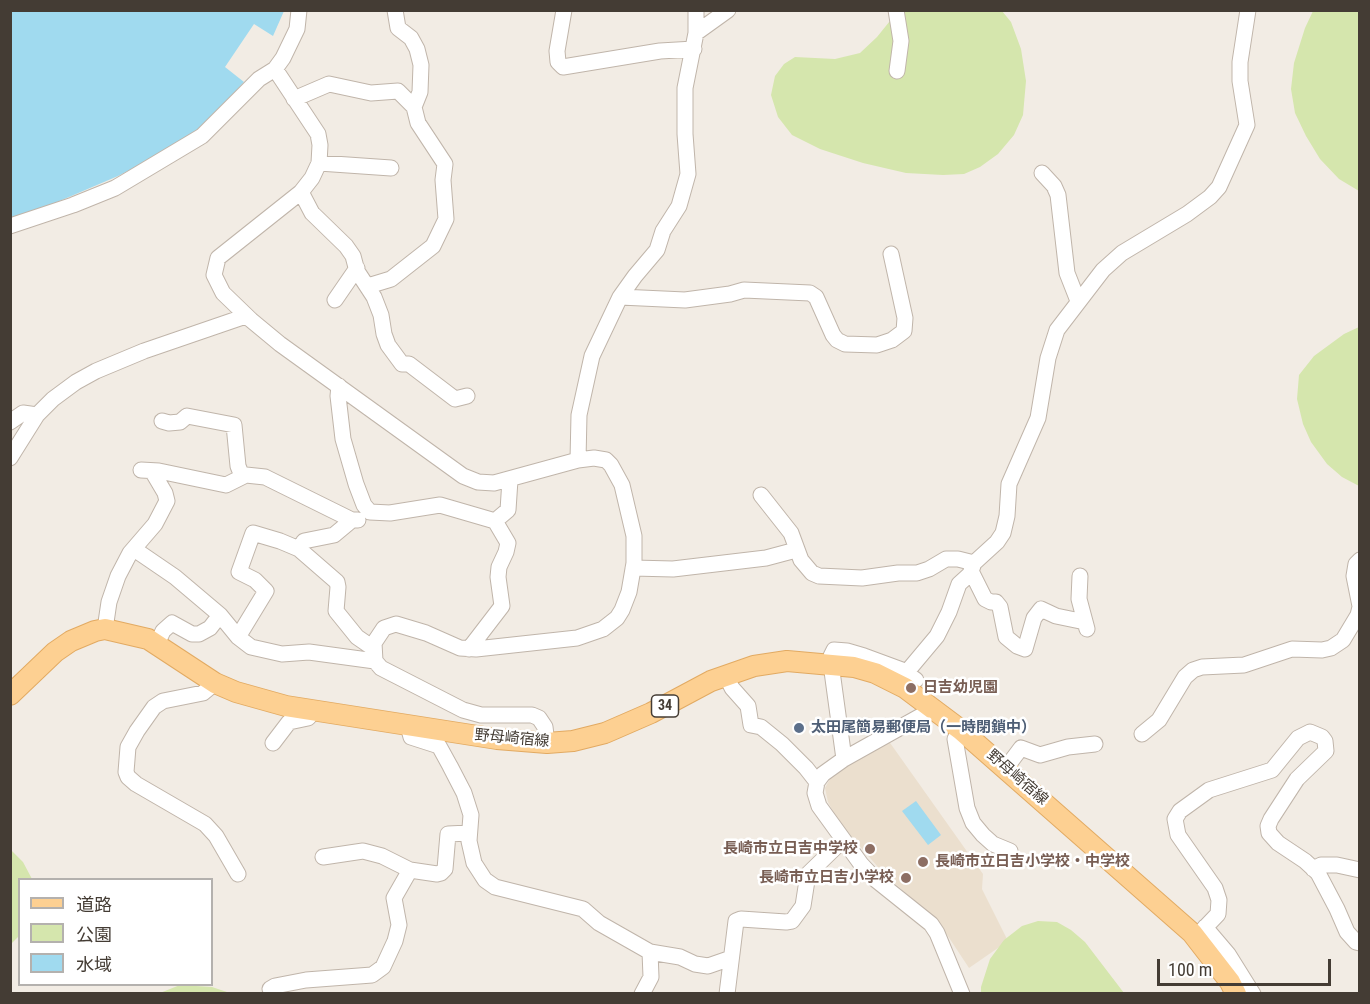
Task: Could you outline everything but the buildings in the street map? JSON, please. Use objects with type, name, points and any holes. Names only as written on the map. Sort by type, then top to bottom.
[{"type":"main road","name":"野母崎宿線","points":[[105,629],[148,639],[215,683],[236,692],[286,706],[408,726],[547,744],[573,741],[605,733],[651,713],[711,681],[754,666],[788,661],[854,667],[905,688],[934,708],[1200,932],[1236,993]]},
{"type":"main road","points":[[10,695],[55,652],[71,641],[105,629]]},
{"type":"street","points":[[10,226],[115,188],[202,136],[259,79],[275,69],[297,29],[299,10]]},
{"type":"street","points":[[394,10],[398,28],[415,43],[421,65],[420,92],[414,107]]},
{"type":"street","points":[[564,10],[557,51],[558,62],[563,67],[660,51],[694,49]]},
{"type":"street","points":[[578,460],[579,415],[592,356],[620,297],[657,250],[663,231],[679,206],[688,174],[685,88],[694,49],[696,10]]},
{"type":"street","points":[[696,33],[728,10]]},
{"type":"street","points":[[896,10],[901,41],[897,71]]},
{"type":"street","points":[[844,759],[831,664],[834,650],[847,651],[911,676],[937,636],[959,584],[1003,533],[1007,516],[1009,484],[1038,418],[1048,358],[1058,330],[1078,301],[1122,253],[1187,214],[1210,197],[1219,187],[1247,125],[1240,81],[1240,62],[1248,10]]},
{"type":"street","points":[[275,69],[318,134],[320,163],[301,192],[222,253],[215,264],[214,275],[219,288],[246,316],[280,344],[463,476],[488,483],[510,480],[578,460],[600,459],[611,465],[615,470],[630,515],[634,536],[633,568],[629,592],[622,610],[610,625],[598,632],[577,638],[470,649],[460,648],[418,630],[396,624],[384,628],[378,635],[374,655]]},
{"type":"street","points":[[294,99],[329,84],[371,93],[398,91],[414,107],[418,123],[445,164],[443,180],[446,219],[433,246],[391,279],[368,286]]},
{"type":"street","points":[[320,163],[391,168]]},
{"type":"street","points":[[1042,173],[1054,186],[1058,195],[1067,273],[1078,301]]},
{"type":"street","points":[[301,192],[312,213],[346,246],[352,256],[381,315],[388,345],[402,364],[409,364],[454,399],[467,396]]},
{"type":"street","points":[[620,297],[686,300],[744,290],[810,294],[816,297],[837,340],[845,344],[877,345],[892,340],[904,331],[905,318],[891,255]]},
{"type":"street","points":[[335,300],[357,268]]},
{"type":"street","points":[[10,458],[37,415],[53,399],[96,371],[144,351],[246,316]]},
{"type":"street","points":[[339,386],[343,439],[364,505],[370,512]]},
{"type":"street","points":[[10,422],[22,413],[37,415]]},
{"type":"street","points":[[162,421],[180,422],[187,416],[234,425],[238,466],[242,476]]},
{"type":"street","points":[[105,629],[118,576],[134,549],[155,524],[167,501],[165,493],[147,471],[159,471],[226,485],[242,476],[254,475],[265,477],[352,520],[361,520],[370,512],[390,513],[440,505],[495,521],[508,543],[499,567],[498,577],[502,606],[470,649]]},
{"type":"street","points":[[495,521],[508,510],[510,480]]},
{"type":"street","points":[[761,495],[795,539],[796,550],[801,560],[812,573],[819,576],[862,578],[917,573],[946,559],[958,559],[972,567],[985,599],[996,602],[1000,607],[1006,636],[1017,646],[1025,649],[1034,618],[1041,609],[1086,626],[1078,599],[1080,576]]},
{"type":"street","points":[[299,549],[301,544],[311,539],[334,535],[352,520]]},
{"type":"street","points":[[238,637],[266,591],[255,580],[239,572],[253,533],[299,549],[337,582],[336,611],[374,655],[381,668],[463,710],[481,715],[532,715],[538,718],[545,727],[547,744]]},
{"type":"street","points":[[134,549],[160,565],[220,615],[238,637],[252,647],[275,652],[374,655]]},
{"type":"street","points":[[633,568],[673,569],[766,558],[796,550]]},
{"type":"street","points":[[1142,734],[1159,720],[1185,677],[1193,670],[1202,667],[1244,665],[1292,649],[1331,648],[1343,640],[1358,615],[1359,607],[1354,576],[1359,560]]},
{"type":"street","points":[[157,644],[167,626],[172,623],[192,634],[199,634],[210,628],[220,615]]},
{"type":"street","points":[[726,676],[732,688],[748,706],[751,725],[761,727],[782,744],[817,782]]},
{"type":"street","points":[[215,683],[203,693],[163,701],[154,708],[128,747],[126,772],[136,784],[205,824],[216,836],[237,874]]},
{"type":"street","points":[[934,708],[844,759],[824,774],[817,782],[816,799],[861,864],[876,880],[931,924],[962,993]]},
{"type":"street","points":[[273,743],[289,722],[308,718],[315,710]]},
{"type":"street","points":[[408,726],[411,738],[439,746],[464,793],[471,815],[469,842],[474,863],[485,880],[495,887],[583,909],[599,923],[650,952],[680,957],[695,964],[708,966],[730,958]]},
{"type":"street","points":[[961,730],[955,739],[967,808],[973,823],[993,844],[1010,851]]},
{"type":"street","points":[[1253,993],[1228,954],[1200,932],[1219,910],[1218,894],[1178,835],[1175,819],[1190,803],[1209,790],[1272,770],[1298,738],[1310,732],[1322,737],[1326,751],[1297,780],[1274,812],[1268,826],[1272,838],[1318,873],[1347,932],[1359,943]]},
{"type":"street","points":[[1005,768],[1021,748],[1040,755],[1068,747],[1095,744]]},
{"type":"street","points":[[322,857],[363,850],[382,856],[410,870],[441,873],[445,869],[448,834],[470,833]]},
{"type":"street","points":[[727,993],[736,921],[741,919],[792,921],[803,906],[808,874],[843,840]]},
{"type":"street","points":[[1313,869],[1322,865],[1337,865],[1359,870]]},
{"type":"street","points":[[274,993],[270,989],[275,986],[306,980],[372,975],[383,967],[395,941],[399,925],[394,898],[410,870]]},
{"type":"street","points":[[642,993],[651,977],[650,952]]},
{"type":"shaded area","name":"長崎市立日吉小学校・中学校","points":[[888,740],[983,874],[982,889],[1008,941],[969,968],[938,921],[884,874],[838,821],[828,802],[825,788],[831,777],[844,766]]},
{"type":"green space","points":[[898,11],[1002,11],[1011,22],[1021,49],[1026,81],[1023,115],[1014,135],[998,154],[980,167],[964,174],[943,175],[906,173],[863,163],[820,149],[792,135],[778,117],[771,95],[775,76],[784,64],[795,57],[835,59],[860,53],[877,37]]},
{"type":"green space","points":[[1313,11],[1359,11],[1359,191],[1339,179],[1320,159],[1295,113],[1291,89],[1294,63]]},
{"type":"green space","points":[[1359,327],[1359,486],[1342,477],[1327,464],[1311,442],[1303,424],[1297,399],[1299,375],[1314,356],[1344,334]]},
{"type":"green space","points":[[11,850],[23,862],[31,878],[18,878],[18,937],[11,944]]},
{"type":"green space","points":[[1038,921],[1057,922],[1071,930],[1085,942],[1124,993],[981,993],[990,959],[1004,940],[1022,926]]},
{"type":"green space","points":[[178,986],[196,986],[212,987],[230,993],[160,993]]},
{"type":"water","points":[[10,11],[284,11],[273,36],[254,24],[225,67],[244,82],[186,141],[118,176],[55,203],[11,218]]},
{"type":"water","points":[[916,801],[941,835],[928,845],[902,811]]},
{"type":"place","name":"日吉幼児園","points":[[911,688]]},
{"type":"place","name":"太田尾簡易郵便局（一時閉鎖中）","points":[[799,728]]},
{"type":"place","name":"長崎市立日吉中学校","points":[[870,849]]},
{"type":"place","name":"長崎市立日吉小学校・中学校","points":[[923,862]]},
{"type":"place","name":"長崎市立日吉小学校","points":[[906,878]]}]
